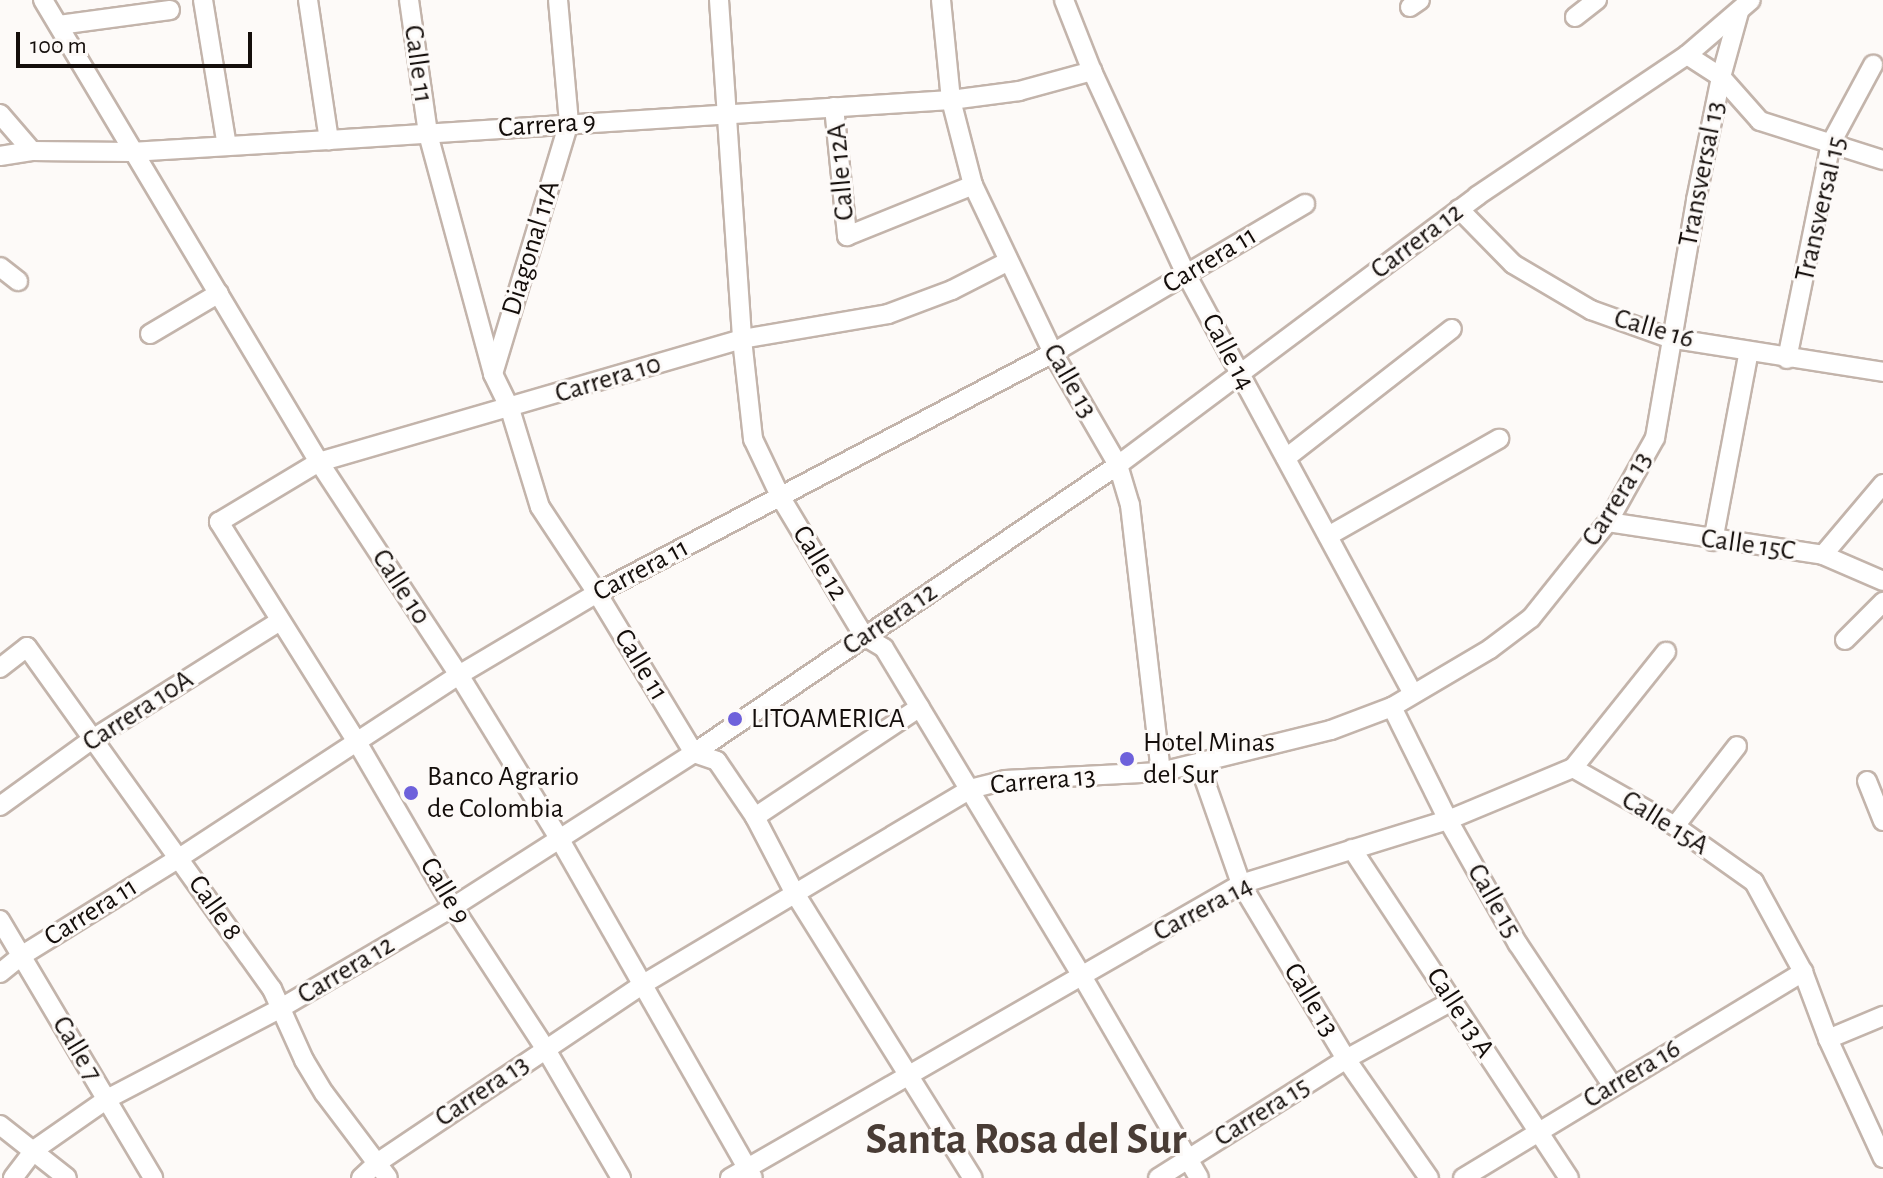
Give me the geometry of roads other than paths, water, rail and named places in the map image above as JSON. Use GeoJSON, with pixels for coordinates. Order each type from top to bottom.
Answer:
{"type":"FeatureCollection","features":[{"type":"Feature","properties":{"kind":"street","name":"Calle 10"},"geometry":{"type":"LineString","coordinates":[[43,0],[131,152],[319,462],[459,675],[559,838],[645,983],[751,1174]]}},
{"type":"Feature","properties":{"kind":"street"},"geometry":{"type":"LineString","coordinates":[[203,0],[227,146]]}},
{"type":"Feature","properties":{"kind":"street"},"geometry":{"type":"LineString","coordinates":[[308,0],[329,140]]}},
{"type":"Feature","properties":{"kind":"street","name":"Calle 11"},"geometry":{"type":"LineString","coordinates":[[409,0],[428,134],[493,374],[510,409],[540,507],[597,593],[694,753],[717,761],[755,817],[794,892],[973,1178]]}},
{"type":"Feature","properties":{"kind":"street"},"geometry":{"type":"LineString","coordinates":[[558,0],[569,123]]}},
{"type":"Feature","properties":{"kind":"street","name":"Calle 12"},"geometry":{"type":"LineString","coordinates":[[719,0],[742,339],[753,439],[781,498],[864,636],[884,648],[1082,976],[1199,1178]]}},
{"type":"Feature","properties":{"kind":"street","name":"Calle 13"},"geometry":{"type":"LineString","coordinates":[[941,0],[951,100],[973,185],[1007,262],[1053,353],[1118,465],[1130,505],[1161,772]]}},
{"type":"Feature","properties":{"kind":"street","name":"Calle 14"},"geometry":{"type":"LineString","coordinates":[[1064,0],[1092,71],[1186,274],[1413,694]]}},
{"type":"Feature","properties":{"kind":"street"},"geometry":{"type":"LineString","coordinates":[[1575,17],[1597,0]]}},
{"type":"Feature","properties":{"kind":"street","name":"Carrera 12"},"geometry":{"type":"LineString","coordinates":[[13,1178],[34,1150],[107,1099],[281,1008],[453,907],[694,753],[1118,465],[1459,209],[1687,55],[1745,6]]}},
{"type":"Feature","properties":{"kind":"street","name":"Transversal 13"},"geometry":{"type":"LineString","coordinates":[[1669,338],[1721,77],[1745,6]]}},
{"type":"Feature","properties":{"kind":"street"},"geometry":{"type":"LineString","coordinates":[[59,25],[170,10]]}},
{"type":"Feature","properties":{"kind":"street"},"geometry":{"type":"LineString","coordinates":[[1687,55],[1721,77],[1760,121],[1883,160]]}},
{"type":"Feature","properties":{"kind":"street","name":"Transversal 15"},"geometry":{"type":"LineString","coordinates":[[1787,359],[1831,143],[1873,65]]}},
{"type":"Feature","properties":{"kind":"street","name":"Carrera 9"},"geometry":{"type":"LineString","coordinates":[[0,156],[32,151],[131,152],[951,100],[1019,91],[1092,71]]}},
{"type":"Feature","properties":{"kind":"street","name":"Calle 12A"},"geometry":{"type":"LineString","coordinates":[[834,107],[847,236],[973,185]]}},
{"type":"Feature","properties":{"kind":"street"},"geometry":{"type":"LineString","coordinates":[[0,114],[32,151]]}},
{"type":"Feature","properties":{"kind":"street","name":"Diagonal 11A"},"geometry":{"type":"LineString","coordinates":[[493,374],[569,123]]}},
{"type":"Feature","properties":{"kind":"street","name":"Carrera 11"},"geometry":{"type":"LineString","coordinates":[[0,973],[21,956],[179,858],[459,675],[597,593],[1053,353],[1305,204]]}},
{"type":"Feature","properties":{"kind":"street","name":"Calle 16"},"geometry":{"type":"LineString","coordinates":[[1459,209],[1513,264],[1591,310],[1669,338],[1883,372]]}},
{"type":"Feature","properties":{"kind":"street","name":"Carrera 10"},"geometry":{"type":"LineString","coordinates":[[219,522],[319,462],[510,409],[742,339],[888,314],[952,290],[1007,262]]}},
{"type":"Feature","properties":{"kind":"street"},"geometry":{"type":"LineString","coordinates":[[0,267],[18,281]]}},
{"type":"Feature","properties":{"kind":"street"},"geometry":{"type":"LineString","coordinates":[[150,334],[219,293]]}},
{"type":"Feature","properties":{"kind":"street"},"geometry":{"type":"LineString","coordinates":[[1286,458],[1452,329]]}},
{"type":"Feature","properties":{"kind":"street","name":"Carrera 13"},"geometry":{"type":"LineString","coordinates":[[361,1178],[383,1170],[545,1048],[645,983],[970,789],[1005,780],[1161,772],[1331,730],[1392,707],[1490,649],[1531,618],[1608,522],[1655,438],[1669,338]]}},
{"type":"Feature","properties":{"kind":"street"},"geometry":{"type":"LineString","coordinates":[[1713,541],[1749,351]]}},
{"type":"Feature","properties":{"kind":"street"},"geometry":{"type":"LineString","coordinates":[[1328,536],[1499,439]]}},
{"type":"Feature","properties":{"kind":"street"},"geometry":{"type":"LineString","coordinates":[[1823,555],[1883,484]]}},
{"type":"Feature","properties":{"kind":"street","name":"Calle 9"},"geometry":{"type":"LineString","coordinates":[[219,522],[357,742],[453,907],[545,1048],[621,1178]]}},
{"type":"Feature","properties":{"kind":"street","name":"Calle 15C"},"geometry":{"type":"LineString","coordinates":[[1608,522],[1713,541],[1823,555],[1883,581]]}},
{"type":"Feature","properties":{"kind":"street"},"geometry":{"type":"LineString","coordinates":[[1845,640],[1883,602]]}},
{"type":"Feature","properties":{"kind":"street","name":"Carrera 10A"},"geometry":{"type":"LineString","coordinates":[[0,806],[94,738],[280,621]]}},
{"type":"Feature","properties":{"kind":"street","name":"Calle 8"},"geometry":{"type":"LineString","coordinates":[[0,668],[27,647],[272,989],[304,1060],[324,1093],[383,1170]]}},
{"type":"Feature","properties":{"kind":"street","name":"Carrera 14"},"geometry":{"type":"LineString","coordinates":[[730,1178],[751,1174],[908,1074],[1241,884],[1448,820],[1573,768],[1666,652]]}},
{"type":"Feature","properties":{"kind":"street"},"geometry":{"type":"LineString","coordinates":[[755,817],[920,707]]}},
{"type":"Feature","properties":{"kind":"street","name":"Calle 15"},"geometry":{"type":"LineString","coordinates":[[1392,707],[1448,820],[1518,944],[1612,1085]]}},
{"type":"Feature","properties":{"kind":"street"},"geometry":{"type":"LineString","coordinates":[[1675,826],[1737,746]]}},
{"type":"Feature","properties":{"kind":"street","name":"Calle 13"},"geometry":{"type":"LineString","coordinates":[[1199,764],[1241,884],[1346,1059],[1429,1178]]}},
{"type":"Feature","properties":{"kind":"street","name":"Calle 15A"},"geometry":{"type":"LineString","coordinates":[[1573,768],[1675,826],[1754,882],[1803,972]]}},
{"type":"Feature","properties":{"kind":"street"},"geometry":{"type":"LineString","coordinates":[[1867,781],[1883,821]]}},
{"type":"Feature","properties":{"kind":"street","name":"Calle 13 A"},"geometry":{"type":"LineString","coordinates":[[1352,849],[1569,1178]]}},
{"type":"Feature","properties":{"kind":"street","name":"Calle 7"},"geometry":{"type":"LineString","coordinates":[[0,920],[153,1178]]}},
{"type":"Feature","properties":{"kind":"street"},"geometry":{"type":"LineString","coordinates":[[1803,972],[1828,1039],[1883,1158]]}},
{"type":"Feature","properties":{"kind":"street","name":"Carrera 16"},"geometry":{"type":"LineString","coordinates":[[1463,1178],[1803,972]]}},
{"type":"Feature","properties":{"kind":"street","name":"Carrera 15"},"geometry":{"type":"LineString","coordinates":[[1158,1178],[1346,1059],[1452,1001]]}},
{"type":"Feature","properties":{"kind":"street"},"geometry":{"type":"LineString","coordinates":[[1828,1039],[1883,1016]]}},
{"type":"Feature","properties":{"kind":"street"},"geometry":{"type":"LineString","coordinates":[[0,1125],[67,1178]]}},
{"type":"Feature","properties":{"kind":"place","name":"LITOAMERICA"},"geometry":{"type":"Point","coordinates":[735,719]}},
{"type":"Feature","properties":{"kind":"place","name":"Hotel Minas del Sur"},"geometry":{"type":"Point","coordinates":[1127,759]}},
{"type":"Feature","properties":{"kind":"place","name":"Banco Agrario de Colombia"},"geometry":{"type":"Point","coordinates":[411,793]}},
{"type":"Feature","properties":{"kind":"district","name":"Santa Rosa del Sur"},"geometry":{"type":"Point","coordinates":[1026,1140]}}]}
